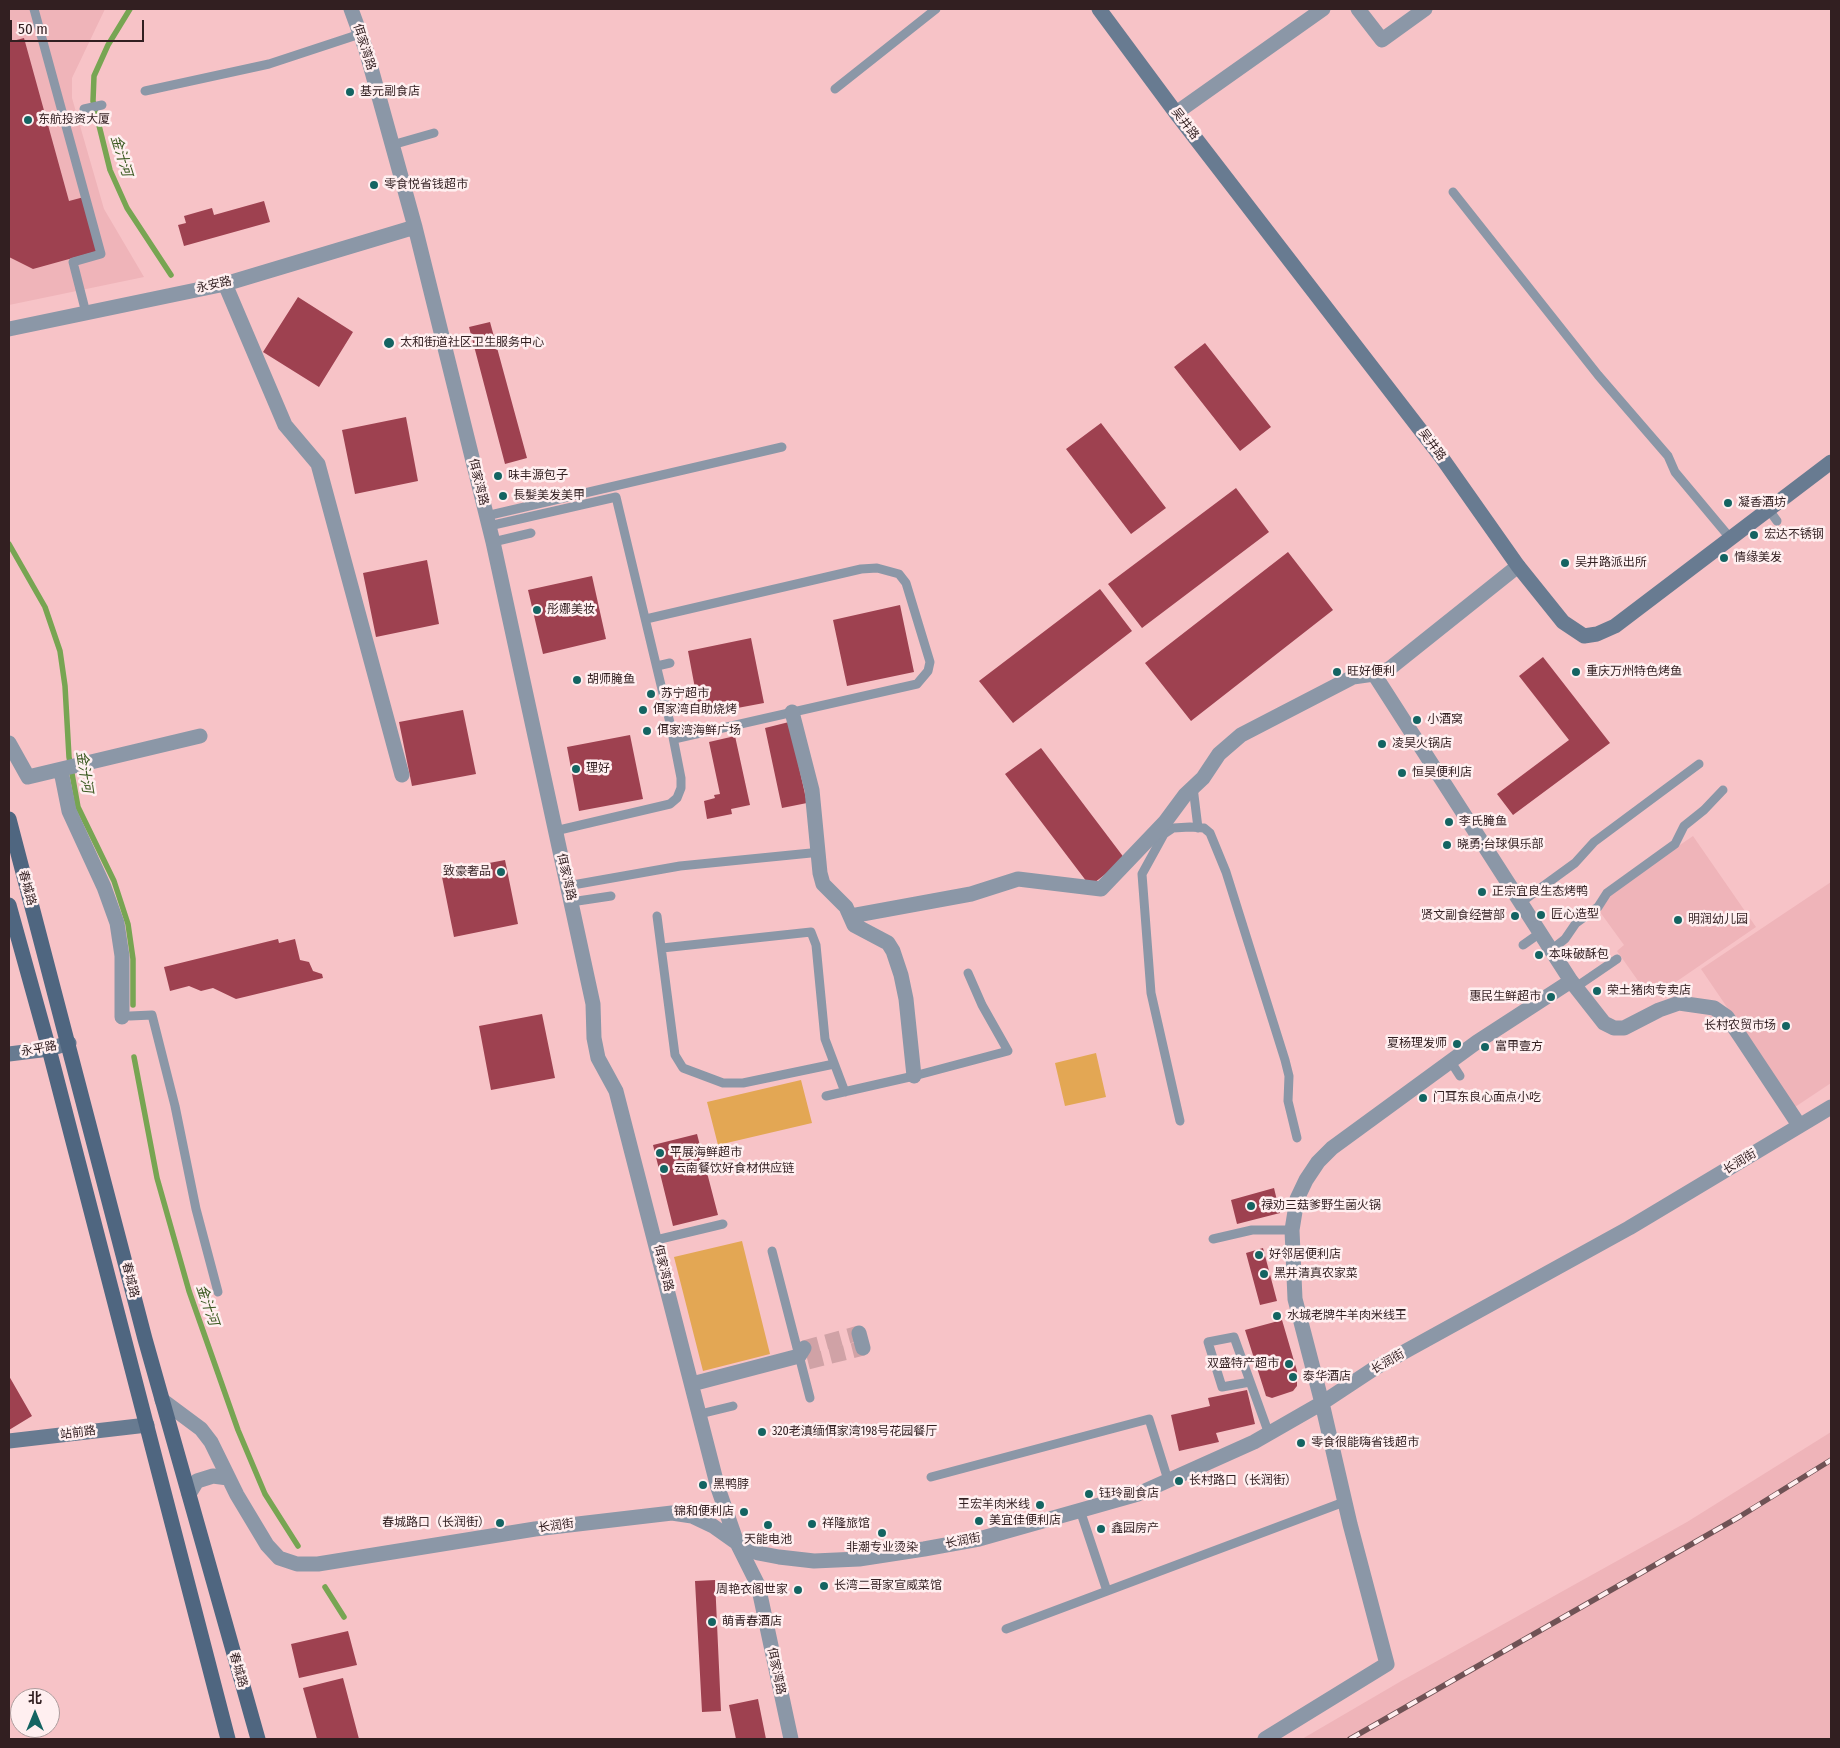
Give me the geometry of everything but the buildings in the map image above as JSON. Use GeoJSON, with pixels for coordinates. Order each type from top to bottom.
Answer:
{"type":"FeatureCollection","features":[{"type":"Feature","properties":{"kind":"main road","name":"春城路"},"geometry":{"type":"LineString","coordinates":[[9,819],[162,1400],[258,1739]]}},
{"type":"Feature","properties":{"kind":"main road","name":"春城路"},"geometry":{"type":"LineString","coordinates":[[9,905],[49,1050],[228,1739]]}},
{"type":"Feature","properties":{"kind":"street","name":"吴井路"},"geometry":{"type":"LineString","coordinates":[[1099,9],[1176,113],[1442,458],[1518,566],[1563,622],[1584,636],[1597,634],[1615,626],[1731,539],[1773,515],[1831,462]]}},
{"type":"Feature","properties":{"kind":"street"},"geometry":{"type":"LineString","coordinates":[[1176,113],[1323,9]]}},
{"type":"Feature","properties":{"kind":"street"},"geometry":{"type":"LineString","coordinates":[[1358,9],[1382,40],[1425,9]]}},
{"type":"Feature","properties":{"kind":"street","name":"佴家湾路"},"geometry":{"type":"LineString","coordinates":[[355,10],[360,34],[415,227],[492,542],[593,1004],[594,1038],[598,1058],[616,1091],[656,1240],[718,1488],[737,1543],[758,1585],[791,1739]]}},
{"type":"Feature","properties":{"kind":"street","name":"永安路"},"geometry":{"type":"LineString","coordinates":[[9,329],[225,284],[415,227]]}},
{"type":"Feature","properties":{"kind":"street"},"geometry":{"type":"LineString","coordinates":[[225,284],[285,425],[318,464],[402,775]]}},
{"type":"Feature","properties":{"kind":"street"},"geometry":{"type":"LineString","coordinates":[[851,916],[971,894],[1018,879],[1101,889],[1165,822],[1219,754],[1241,735],[1353,677],[1374,674],[1389,669],[1518,566]]}},
{"type":"Feature","properties":{"kind":"street"},"geometry":{"type":"LineString","coordinates":[[1374,674],[1550,950],[1604,1024],[1614,1028],[1624,1028],[1659,1010],[1679,1003],[1714,1008],[1727,1017],[1799,1126]]}},
{"type":"Feature","properties":{"kind":"street"},"geometry":{"type":"LineString","coordinates":[[792,712],[812,790],[820,873],[823,884],[846,907],[854,925],[888,943],[893,951],[906,999],[914,1076]]}},
{"type":"Feature","properties":{"kind":"street"},"geometry":{"type":"LineString","coordinates":[[9,744],[28,777],[78,767],[200,736]]}},
{"type":"Feature","properties":{"kind":"street"},"geometry":{"type":"LineString","coordinates":[[61,771],[69,811],[104,888],[117,923],[122,956],[126,1016]]}},
{"type":"Feature","properties":{"kind":"street"},"geometry":{"type":"LineString","coordinates":[[1265,1739],[1387,1664],[1344,1502],[1322,1403],[1295,1299],[1292,1275],[1292,1230],[1297,1199],[1306,1180],[1318,1162],[1332,1148],[1451,1062],[1573,984]]}},
{"type":"Feature","properties":{"kind":"street","name":"永平路"},"geometry":{"type":"LineString","coordinates":[[9,1054],[49,1050],[68,1043]]}},
{"type":"Feature","properties":{"kind":"street","name":"长润街"},"geometry":{"type":"LineString","coordinates":[[162,1400],[201,1428],[211,1442],[228,1478],[266,1545],[280,1558],[297,1564],[318,1564],[535,1529],[672,1512],[692,1516],[713,1526],[737,1543],[758,1553],[814,1561],[859,1559],[979,1539],[1138,1494],[1269,1434],[1322,1403],[1375,1368],[1630,1228],[1831,1107]]}},
{"type":"Feature","properties":{"kind":"street"},"geometry":{"type":"LineString","coordinates":[[692,1384],[803,1355]]}},
{"type":"Feature","properties":{"kind":"street","name":"站前路"},"geometry":{"type":"LineString","coordinates":[[9,1441],[147,1425]]}},
{"type":"Feature","properties":{"kind":"street"},"geometry":{"type":"LineString","coordinates":[[189,1494],[197,1481],[213,1476],[228,1478]]}},
{"type":"Feature","properties":{"kind":"lane"},"geometry":{"type":"LineString","coordinates":[[34,9],[101,254],[72,262],[86,313]]}},
{"type":"Feature","properties":{"kind":"lane"},"geometry":{"type":"LineString","coordinates":[[835,89],[936,9]]}},
{"type":"Feature","properties":{"kind":"lane"},"geometry":{"type":"LineString","coordinates":[[145,92],[269,64],[360,34]]}},
{"type":"Feature","properties":{"kind":"lane"},"geometry":{"type":"LineString","coordinates":[[84,109],[102,105]]}},
{"type":"Feature","properties":{"kind":"lane"},"geometry":{"type":"LineString","coordinates":[[392,145],[434,133]]}},
{"type":"Feature","properties":{"kind":"lane"},"geometry":{"type":"LineString","coordinates":[[1453,192],[1598,375],[1668,456],[1675,472],[1731,539]]}},
{"type":"Feature","properties":{"kind":"lane"},"geometry":{"type":"LineString","coordinates":[[487,521],[782,447]]}},
{"type":"Feature","properties":{"kind":"lane"},"geometry":{"type":"LineString","coordinates":[[487,521],[616,497],[674,739],[681,788],[677,798],[670,804],[555,831]]}},
{"type":"Feature","properties":{"kind":"lane"},"geometry":{"type":"LineString","coordinates":[[492,542],[531,533]]}},
{"type":"Feature","properties":{"kind":"lane"},"geometry":{"type":"LineString","coordinates":[[646,619],[861,569],[877,568],[898,574],[906,583],[930,662],[924,679],[917,684],[674,739]]}},
{"type":"Feature","properties":{"kind":"lane"},"geometry":{"type":"LineString","coordinates":[[657,666],[670,663]]}},
{"type":"Feature","properties":{"kind":"lane"},"geometry":{"type":"LineString","coordinates":[[1520,902],[1575,863],[1594,842],[1699,764]]}},
{"type":"Feature","properties":{"kind":"lane"},"geometry":{"type":"LineString","coordinates":[[1193,787],[1198,828]]}},
{"type":"Feature","properties":{"kind":"lane"},"geometry":{"type":"LineString","coordinates":[[1550,950],[1565,939],[1576,923],[1598,907],[1607,893],[1675,844],[1684,826],[1704,810],[1723,790]]}},
{"type":"Feature","properties":{"kind":"lane"},"geometry":{"type":"LineString","coordinates":[[1180,1121],[1151,993],[1142,874],[1164,834],[1173,828],[1204,828],[1213,838],[1250,945],[1289,1076],[1288,1101],[1297,1138]]}},
{"type":"Feature","properties":{"kind":"lane"},"geometry":{"type":"LineString","coordinates":[[568,886],[680,866],[811,853]]}},
{"type":"Feature","properties":{"kind":"lane"},"geometry":{"type":"LineString","coordinates":[[571,902],[611,896]]}},
{"type":"Feature","properties":{"kind":"lane"},"geometry":{"type":"LineString","coordinates":[[658,916],[676,1055],[683,1068],[723,1083],[743,1084],[834,1064]]}},
{"type":"Feature","properties":{"kind":"lane"},"geometry":{"type":"LineString","coordinates":[[662,948],[811,932],[816,945],[825,1038],[845,1092]]}},
{"type":"Feature","properties":{"kind":"lane"},"geometry":{"type":"LineString","coordinates":[[1523,945],[1540,933]]}},
{"type":"Feature","properties":{"kind":"lane"},"geometry":{"type":"LineString","coordinates":[[1573,984],[1617,959]]}},
{"type":"Feature","properties":{"kind":"lane"},"geometry":{"type":"LineString","coordinates":[[826,1096],[914,1076],[1008,1051],[982,1005],[968,973]]}},
{"type":"Feature","properties":{"kind":"lane"},"geometry":{"type":"LineString","coordinates":[[126,1016],[152,1015],[176,1106],[196,1209],[218,1292]]}},
{"type":"Feature","properties":{"kind":"lane"},"geometry":{"type":"LineString","coordinates":[[1451,1062],[1460,1076]]}},
{"type":"Feature","properties":{"kind":"lane"},"geometry":{"type":"LineString","coordinates":[[656,1240],[723,1224]]}},
{"type":"Feature","properties":{"kind":"lane"},"geometry":{"type":"LineString","coordinates":[[1213,1239],[1252,1230],[1292,1230]]}},
{"type":"Feature","properties":{"kind":"lane"},"geometry":{"type":"LineString","coordinates":[[772,1250],[803,1355],[810,1398]]}},
{"type":"Feature","properties":{"kind":"lane"},"geometry":{"type":"LineString","coordinates":[[1250,1382],[1222,1388],[1208,1342],[1234,1337],[1269,1434]]}},
{"type":"Feature","properties":{"kind":"lane"},"geometry":{"type":"LineString","coordinates":[[700,1414],[733,1406]]}},
{"type":"Feature","properties":{"kind":"lane"},"geometry":{"type":"LineString","coordinates":[[931,1477],[1149,1419],[1168,1480]]}},
{"type":"Feature","properties":{"kind":"lane"},"geometry":{"type":"LineString","coordinates":[[1006,1629],[1344,1502]]}},
{"type":"Feature","properties":{"kind":"lane"},"geometry":{"type":"LineString","coordinates":[[1080,1510],[1107,1592]]}},
{"type":"Feature","properties":{"kind":"shaded area"},"geometry":{"type":"Polygon","coordinates":[[[9,9],[105,9],[72,78],[72,98],[104,209],[144,277],[9,305],[9,9]]]}},
{"type":"Feature","properties":{"kind":"shaded area","name":"明润幼儿园"},"geometry":{"type":"Polygon","coordinates":[[[1693,836],[1756,927],[1651,999],[1617,951],[1624,945],[1600,912],[1607,895],[1693,836]]]}},
{"type":"Feature","properties":{"kind":"shaded area","name":"长村农贸市场"},"geometry":{"type":"Polygon","coordinates":[[[1831,882],[1831,1083],[1795,1107],[1701,969],[1831,882]]]}},
{"type":"Feature","properties":{"kind":"shaded area"},"geometry":{"type":"Polygon","coordinates":[[[1096,1053],[1106,1097],[1065,1106],[1055,1063],[1096,1053]]]}},
{"type":"Feature","properties":{"kind":"shaded area"},"geometry":{"type":"Polygon","coordinates":[[[801,1080],[812,1123],[718,1145],[707,1102],[801,1080]]]}},
{"type":"Feature","properties":{"kind":"shaded area"},"geometry":{"type":"Polygon","coordinates":[[[742,1241],[770,1354],[703,1371],[674,1257],[742,1241]]]}},
{"type":"Feature","properties":{"kind":"shaded area"},"geometry":{"type":"Polygon","coordinates":[[[1831,1432],[1831,1739],[1302,1739],[1403,1680],[1687,1522],[1831,1432]]]}},
{"type":"Feature","properties":{"kind":"waterway","name":"金汁河"},"geometry":{"type":"LineString","coordinates":[[130,9],[108,45],[94,76],[93,101],[110,170],[127,208],[171,275]]}},
{"type":"Feature","properties":{"kind":"waterway","name":"金汁河"},"geometry":{"type":"LineString","coordinates":[[9,544],[45,607],[60,651],[65,686],[69,757],[78,807],[114,881],[128,924],[133,959],[133,1005]]}},
{"type":"Feature","properties":{"kind":"waterway","name":"金汁河"},"geometry":{"type":"LineString","coordinates":[[134,1057],[157,1178],[189,1291],[238,1430],[265,1494],[298,1546]]}},
{"type":"Feature","properties":{"kind":"waterway","name":"金汁河"},"geometry":{"type":"LineString","coordinates":[[325,1587],[344,1617]]}},
{"type":"Feature","properties":{"kind":"tunnel"},"geometry":{"type":"LineString","coordinates":[[804,1348],[859,1333]]}},
{"type":"Feature","properties":{"kind":"tunnel"},"geometry":{"type":"LineString","coordinates":[[808,1362],[863,1348]]}},
{"type":"Feature","properties":{"kind":"railway"},"geometry":{"type":"LineString","coordinates":[[1350,1739],[1739,1517],[1831,1460]]}},
{"type":"Feature","properties":{"kind":"place","name":"基元副食店"},"geometry":{"type":"Point","coordinates":[350,92]}},
{"type":"Feature","properties":{"kind":"place","name":"东航投资大厦"},"geometry":{"type":"Point","coordinates":[28,120]}},
{"type":"Feature","properties":{"kind":"place","name":"零食悦省钱超市"},"geometry":{"type":"Point","coordinates":[374,185]}},
{"type":"Feature","properties":{"kind":"place","name":"太和街道社区卫生服务中心"},"geometry":{"type":"Point","coordinates":[389,343]}},
{"type":"Feature","properties":{"kind":"place","name":"味丰源包子"},"geometry":{"type":"Point","coordinates":[498,476]}},
{"type":"Feature","properties":{"kind":"place","name":"長髪美发美甲"},"geometry":{"type":"Point","coordinates":[503,496]}},
{"type":"Feature","properties":{"kind":"place","name":"凝香酒坊"},"geometry":{"type":"Point","coordinates":[1728,503]}},
{"type":"Feature","properties":{"kind":"place","name":"宏达不锈钢"},"geometry":{"type":"Point","coordinates":[1754,535]}},
{"type":"Feature","properties":{"kind":"place","name":"情缘美发"},"geometry":{"type":"Point","coordinates":[1724,558]}},
{"type":"Feature","properties":{"kind":"place","name":"吴井路派出所"},"geometry":{"type":"Point","coordinates":[1565,563]}},
{"type":"Feature","properties":{"kind":"place","name":"彤娜美妆"},"geometry":{"type":"Point","coordinates":[537,610]}},
{"type":"Feature","properties":{"kind":"place","name":"旺好便利"},"geometry":{"type":"Point","coordinates":[1337,672]}},
{"type":"Feature","properties":{"kind":"place","name":"重庆万州特色烤鱼"},"geometry":{"type":"Point","coordinates":[1576,672]}},
{"type":"Feature","properties":{"kind":"place","name":"胡师腌鱼"},"geometry":{"type":"Point","coordinates":[577,680]}},
{"type":"Feature","properties":{"kind":"place","name":"苏宁超市"},"geometry":{"type":"Point","coordinates":[651,694]}},
{"type":"Feature","properties":{"kind":"place","name":"佴家湾自助烧烤"},"geometry":{"type":"Point","coordinates":[643,710]}},
{"type":"Feature","properties":{"kind":"place","name":"小酒窝"},"geometry":{"type":"Point","coordinates":[1417,720]}},
{"type":"Feature","properties":{"kind":"place","name":"佴家湾海鲜广场"},"geometry":{"type":"Point","coordinates":[647,731]}},
{"type":"Feature","properties":{"kind":"place","name":"凌昊火锅店"},"geometry":{"type":"Point","coordinates":[1382,744]}},
{"type":"Feature","properties":{"kind":"place","name":"理好"},"geometry":{"type":"Point","coordinates":[576,769]}},
{"type":"Feature","properties":{"kind":"place","name":"恒昊便利店"},"geometry":{"type":"Point","coordinates":[1402,773]}},
{"type":"Feature","properties":{"kind":"place","name":"李氏腌鱼"},"geometry":{"type":"Point","coordinates":[1449,822]}},
{"type":"Feature","properties":{"kind":"place","name":"晓勇·台球俱乐部"},"geometry":{"type":"Point","coordinates":[1447,845]}},
{"type":"Feature","properties":{"kind":"place","name":"致豪奢品"},"geometry":{"type":"Point","coordinates":[501,872]}},
{"type":"Feature","properties":{"kind":"place","name":"正宗宜良生态烤鸭"},"geometry":{"type":"Point","coordinates":[1482,892]}},
{"type":"Feature","properties":{"kind":"place","name":"匠心造型"},"geometry":{"type":"Point","coordinates":[1541,915]}},
{"type":"Feature","properties":{"kind":"place","name":"贤文副食经营部"},"geometry":{"type":"Point","coordinates":[1515,916]}},
{"type":"Feature","properties":{"kind":"place","name":"明润幼儿园"},"geometry":{"type":"Point","coordinates":[1678,920]}},
{"type":"Feature","properties":{"kind":"place","name":"本味破酥包"},"geometry":{"type":"Point","coordinates":[1539,955]}},
{"type":"Feature","properties":{"kind":"place","name":"荣土猪肉专卖店"},"geometry":{"type":"Point","coordinates":[1597,991]}},
{"type":"Feature","properties":{"kind":"place","name":"惠民生鲜超市"},"geometry":{"type":"Point","coordinates":[1551,997]}},
{"type":"Feature","properties":{"kind":"place","name":"长村农贸市场"},"geometry":{"type":"Point","coordinates":[1786,1026]}},
{"type":"Feature","properties":{"kind":"place","name":"夏杨理发师"},"geometry":{"type":"Point","coordinates":[1457,1044]}},
{"type":"Feature","properties":{"kind":"place","name":"富甲壹方"},"geometry":{"type":"Point","coordinates":[1485,1047]}},
{"type":"Feature","properties":{"kind":"place","name":"门耳东良心面点小吃"},"geometry":{"type":"Point","coordinates":[1423,1098]}},
{"type":"Feature","properties":{"kind":"place","name":"平展海鲜超市"},"geometry":{"type":"Point","coordinates":[660,1153]}},
{"type":"Feature","properties":{"kind":"place","name":"云南餐饮好食材供应链"},"geometry":{"type":"Point","coordinates":[664,1169]}},
{"type":"Feature","properties":{"kind":"place","name":"禄劝三菇爹野生菌火锅"},"geometry":{"type":"Point","coordinates":[1251,1206]}},
{"type":"Feature","properties":{"kind":"place","name":"好邻居便利店"},"geometry":{"type":"Point","coordinates":[1259,1255]}},
{"type":"Feature","properties":{"kind":"place","name":"黑井清真农家菜"},"geometry":{"type":"Point","coordinates":[1264,1274]}},
{"type":"Feature","properties":{"kind":"place","name":"水城老牌牛羊肉米线王"},"geometry":{"type":"Point","coordinates":[1277,1316]}},
{"type":"Feature","properties":{"kind":"place","name":"双盛特产超市"},"geometry":{"type":"Point","coordinates":[1289,1364]}},
{"type":"Feature","properties":{"kind":"place","name":"泰华酒店"},"geometry":{"type":"Point","coordinates":[1293,1377]}},
{"type":"Feature","properties":{"kind":"place","name":"320老滇缅佴家湾198号花园餐厅"},"geometry":{"type":"Point","coordinates":[762,1432]}},
{"type":"Feature","properties":{"kind":"place","name":"零食很能嗨省钱超市"},"geometry":{"type":"Point","coordinates":[1301,1443]}},
{"type":"Feature","properties":{"kind":"place","name":"长村路口（长润街）"},"geometry":{"type":"Point","coordinates":[1179,1481]}},
{"type":"Feature","properties":{"kind":"place","name":"黑鸭脖"},"geometry":{"type":"Point","coordinates":[703,1485]}},
{"type":"Feature","properties":{"kind":"place","name":"钰玲副食店"},"geometry":{"type":"Point","coordinates":[1089,1494]}},
{"type":"Feature","properties":{"kind":"place","name":"王宏羊肉米线"},"geometry":{"type":"Point","coordinates":[1040,1505]}},
{"type":"Feature","properties":{"kind":"place","name":"锦和便利店"},"geometry":{"type":"Point","coordinates":[744,1512]}},
{"type":"Feature","properties":{"kind":"place","name":"美宜佳便利店"},"geometry":{"type":"Point","coordinates":[979,1521]}},
{"type":"Feature","properties":{"kind":"place","name":"春城路口（长润街）"},"geometry":{"type":"Point","coordinates":[500,1523]}},
{"type":"Feature","properties":{"kind":"place","name":"祥隆旅馆"},"geometry":{"type":"Point","coordinates":[812,1524]}},
{"type":"Feature","properties":{"kind":"place","name":"天能电池"},"geometry":{"type":"Point","coordinates":[768,1525]}},
{"type":"Feature","properties":{"kind":"place","name":"鑫园房产"},"geometry":{"type":"Point","coordinates":[1101,1529]}},
{"type":"Feature","properties":{"kind":"place","name":"非潮专业烫染"},"geometry":{"type":"Point","coordinates":[882,1533]}},
{"type":"Feature","properties":{"kind":"place","name":"长湾二哥家宣威菜馆"},"geometry":{"type":"Point","coordinates":[824,1586]}},
{"type":"Feature","properties":{"kind":"place","name":"周艳衣阁世家"},"geometry":{"type":"Point","coordinates":[798,1590]}},
{"type":"Feature","properties":{"kind":"place","name":"萌青春酒店"},"geometry":{"type":"Point","coordinates":[712,1622]}}]}
